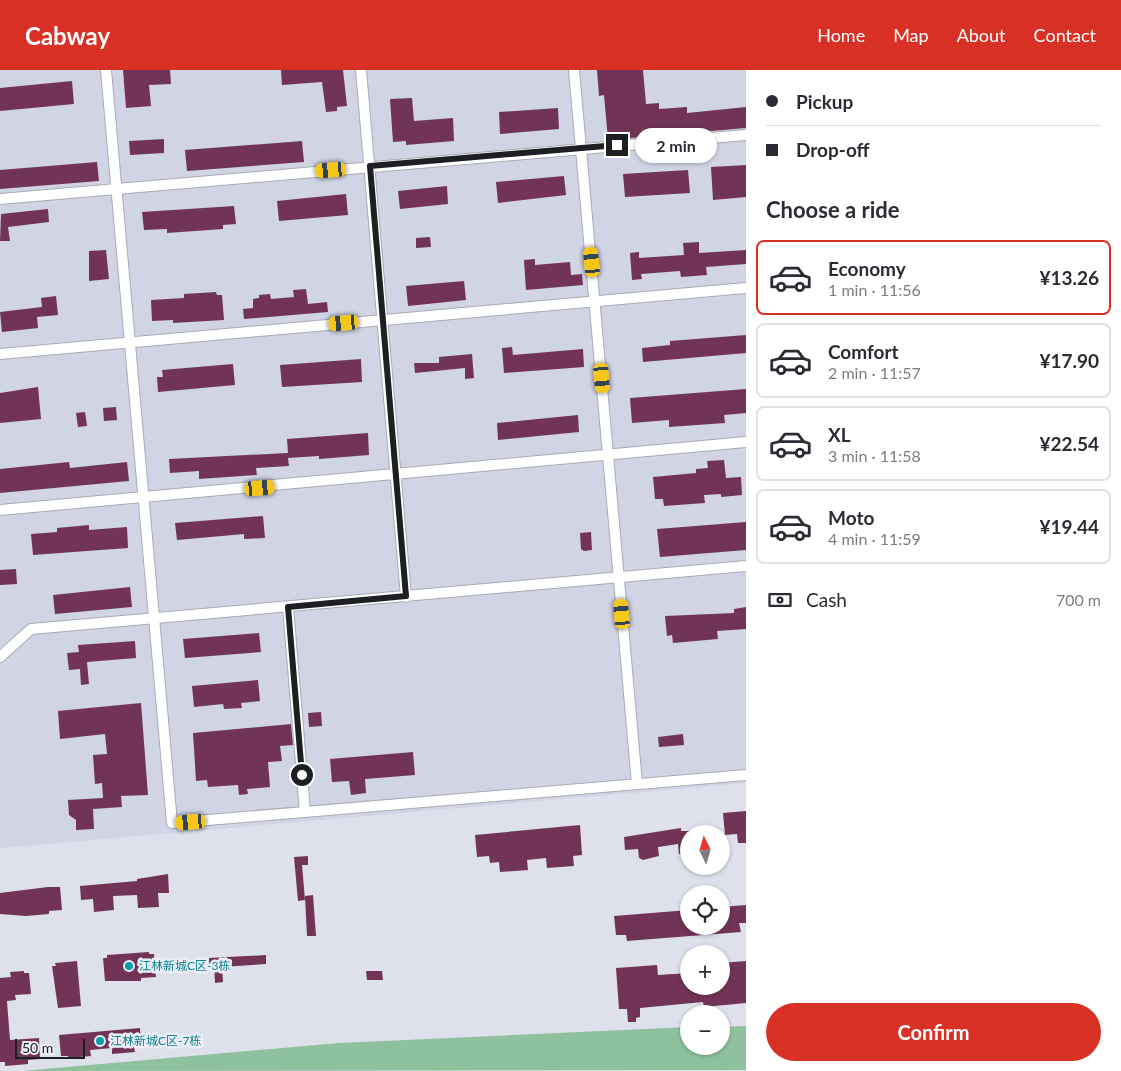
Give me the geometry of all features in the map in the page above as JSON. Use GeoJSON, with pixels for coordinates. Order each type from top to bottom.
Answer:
{"type":"FeatureCollection","features":[{"type":"Feature","properties":{"kind":"street"},"geometry":{"type":"LineString","coordinates":[[106,70],[172,823],[746,775]]}},
{"type":"Feature","properties":{"kind":"street"},"geometry":{"type":"LineString","coordinates":[[361,70],[406,596]]}},
{"type":"Feature","properties":{"kind":"street"},"geometry":{"type":"LineString","coordinates":[[574,70],[637,784]]}},
{"type":"Feature","properties":{"kind":"street"},"geometry":{"type":"LineString","coordinates":[[0,199],[746,135]]}},
{"type":"Feature","properties":{"kind":"street"},"geometry":{"type":"LineString","coordinates":[[0,354],[746,288]]}},
{"type":"Feature","properties":{"kind":"street"},"geometry":{"type":"LineString","coordinates":[[0,510],[746,442]]}},
{"type":"Feature","properties":{"kind":"street"},"geometry":{"type":"LineString","coordinates":[[0,658],[31,629],[746,566]]}},
{"type":"Feature","properties":{"kind":"street"},"geometry":{"type":"LineString","coordinates":[[288,607],[305,812]]}},
{"type":"Feature","properties":{"kind":"shaded area"},"geometry":{"type":"Polygon","coordinates":[[[0,70],[746,70],[746,783],[0,848],[0,70]]]}},
{"type":"Feature","properties":{"kind":"green space"},"geometry":{"type":"Polygon","coordinates":[[[746,1026],[746,1070],[22,1071],[339,1043],[680,1027],[680,1055],[730,1055],[730,1027],[746,1026]]]}},
{"type":"Feature","properties":{"kind":"building"},"geometry":{"type":"Polygon","coordinates":[[[123,70],[170,70],[171,84],[149,85],[151,106],[126,108],[123,70]]]}},
{"type":"Feature","properties":{"kind":"building"},"geometry":{"type":"Polygon","coordinates":[[[281,70],[343,70],[347,106],[337,107],[337,111],[326,112],[322,82],[282,85],[281,70]]]}},
{"type":"Feature","properties":{"kind":"building"},"geometry":{"type":"Polygon","coordinates":[[[597,70],[643,70],[646,104],[659,103],[659,109],[687,107],[687,113],[746,107],[746,128],[608,140],[604,95],[599,96],[597,70]]]}},
{"type":"Feature","properties":{"kind":"building"},"geometry":{"type":"Polygon","coordinates":[[[72,81],[74,104],[0,111],[0,88],[72,81]]]}},
{"type":"Feature","properties":{"kind":"building"},"geometry":{"type":"Polygon","coordinates":[[[412,98],[414,121],[453,118],[454,141],[406,145],[406,141],[393,142],[390,99],[412,98]]]}},
{"type":"Feature","properties":{"kind":"building"},"geometry":{"type":"Polygon","coordinates":[[[558,108],[559,129],[500,134],[499,112],[558,108]]]}},
{"type":"Feature","properties":{"kind":"building"},"geometry":{"type":"Polygon","coordinates":[[[164,139],[164,153],[130,155],[129,141],[164,139]]]}},
{"type":"Feature","properties":{"kind":"building"},"geometry":{"type":"Polygon","coordinates":[[[302,141],[304,162],[187,171],[185,150],[302,141]]]}},
{"type":"Feature","properties":{"kind":"building"},"geometry":{"type":"Polygon","coordinates":[[[97,162],[99,181],[0,189],[0,170],[97,162]]]}},
{"type":"Feature","properties":{"kind":"building"},"geometry":{"type":"Polygon","coordinates":[[[746,165],[746,197],[713,200],[711,167],[746,165]]]}},
{"type":"Feature","properties":{"kind":"building"},"geometry":{"type":"Polygon","coordinates":[[[688,170],[690,193],[625,197],[623,174],[688,170]]]}},
{"type":"Feature","properties":{"kind":"building"},"geometry":{"type":"Polygon","coordinates":[[[564,176],[566,195],[498,203],[496,182],[564,176]]]}},
{"type":"Feature","properties":{"kind":"building"},"geometry":{"type":"Polygon","coordinates":[[[447,186],[448,204],[400,209],[398,191],[447,186]]]}},
{"type":"Feature","properties":{"kind":"building"},"geometry":{"type":"Polygon","coordinates":[[[346,194],[348,215],[279,221],[277,201],[346,194]]]}},
{"type":"Feature","properties":{"kind":"building"},"geometry":{"type":"Polygon","coordinates":[[[234,206],[236,224],[223,225],[223,229],[167,233],[167,229],[144,230],[142,212],[234,206]]]}},
{"type":"Feature","properties":{"kind":"building"},"geometry":{"type":"Polygon","coordinates":[[[48,209],[49,222],[8,227],[10,241],[0,241],[1,214],[48,209]]]}},
{"type":"Feature","properties":{"kind":"building"},"geometry":{"type":"Polygon","coordinates":[[[430,237],[431,247],[416,248],[416,238],[430,237]]]}},
{"type":"Feature","properties":{"kind":"building"},"geometry":{"type":"Polygon","coordinates":[[[699,242],[699,253],[746,250],[746,264],[706,267],[707,275],[681,277],[680,271],[641,274],[642,279],[632,280],[630,253],[639,252],[639,258],[684,255],[683,243],[699,242]]]}},
{"type":"Feature","properties":{"kind":"building"},"geometry":{"type":"Polygon","coordinates":[[[106,250],[109,279],[89,281],[89,251],[106,250]]]}},
{"type":"Feature","properties":{"kind":"building"},"geometry":{"type":"Polygon","coordinates":[[[535,259],[535,265],[570,262],[571,275],[582,274],[583,285],[526,290],[524,260],[535,259]]]}},
{"type":"Feature","properties":{"kind":"building"},"geometry":{"type":"Polygon","coordinates":[[[464,281],[466,300],[408,306],[406,286],[464,281]]]}},
{"type":"Feature","properties":{"kind":"building"},"geometry":{"type":"Polygon","coordinates":[[[306,289],[308,304],[327,302],[328,312],[244,319],[243,309],[253,308],[253,299],[259,298],[259,295],[270,294],[271,299],[294,297],[293,290],[306,289]]]}},
{"type":"Feature","properties":{"kind":"building"},"geometry":{"type":"Polygon","coordinates":[[[216,292],[217,295],[222,295],[224,320],[173,323],[173,320],[152,321],[151,300],[184,298],[184,294],[216,292]]]}},
{"type":"Feature","properties":{"kind":"building"},"geometry":{"type":"Polygon","coordinates":[[[56,296],[58,315],[37,317],[38,328],[2,332],[0,312],[42,307],[41,298],[56,296]]]}},
{"type":"Feature","properties":{"kind":"building"},"geometry":{"type":"Polygon","coordinates":[[[746,335],[746,353],[643,362],[642,348],[670,345],[670,341],[746,335]]]}},
{"type":"Feature","properties":{"kind":"building"},"geometry":{"type":"Polygon","coordinates":[[[512,347],[513,355],[583,349],[584,367],[504,373],[502,348],[512,347]]]}},
{"type":"Feature","properties":{"kind":"building"},"geometry":{"type":"Polygon","coordinates":[[[472,354],[474,378],[465,379],[465,368],[415,373],[414,363],[439,363],[439,357],[472,354]]]}},
{"type":"Feature","properties":{"kind":"building"},"geometry":{"type":"Polygon","coordinates":[[[361,359],[362,382],[282,387],[280,365],[361,359]]]}},
{"type":"Feature","properties":{"kind":"building"},"geometry":{"type":"Polygon","coordinates":[[[233,364],[235,385],[158,392],[157,377],[163,377],[162,370],[233,364]]]}},
{"type":"Feature","properties":{"kind":"building"},"geometry":{"type":"Polygon","coordinates":[[[38,387],[41,419],[0,423],[0,393],[38,387]]]}},
{"type":"Feature","properties":{"kind":"building"},"geometry":{"type":"Polygon","coordinates":[[[746,389],[746,413],[724,415],[725,423],[669,427],[669,420],[632,423],[630,398],[746,389]]]}},
{"type":"Feature","properties":{"kind":"building"},"geometry":{"type":"Polygon","coordinates":[[[116,407],[117,420],[104,421],[103,408],[116,407]]]}},
{"type":"Feature","properties":{"kind":"building"},"geometry":{"type":"Polygon","coordinates":[[[85,412],[87,426],[78,427],[76,413],[85,412]]]}},
{"type":"Feature","properties":{"kind":"building"},"geometry":{"type":"Polygon","coordinates":[[[578,415],[579,432],[498,440],[497,423],[578,415]]]}},
{"type":"Feature","properties":{"kind":"building"},"geometry":{"type":"Polygon","coordinates":[[[368,433],[369,455],[319,459],[319,456],[288,458],[289,466],[256,468],[257,475],[199,479],[199,471],[170,473],[169,459],[288,453],[287,439],[368,433]]]}},
{"type":"Feature","properties":{"kind":"building"},"geometry":{"type":"Polygon","coordinates":[[[724,460],[726,478],[741,477],[742,495],[721,497],[721,494],[704,495],[705,503],[664,506],[663,499],[655,499],[653,477],[696,473],[696,469],[708,468],[707,461],[724,460]]]}},
{"type":"Feature","properties":{"kind":"building"},"geometry":{"type":"Polygon","coordinates":[[[69,462],[70,468],[127,462],[129,481],[0,493],[0,469],[69,462]]]}},
{"type":"Feature","properties":{"kind":"building"},"geometry":{"type":"Polygon","coordinates":[[[263,516],[265,538],[244,539],[244,534],[177,540],[175,523],[263,516]]]}},
{"type":"Feature","properties":{"kind":"building"},"geometry":{"type":"Polygon","coordinates":[[[746,522],[746,550],[660,557],[657,529],[746,522]]]}},
{"type":"Feature","properties":{"kind":"building"},"geometry":{"type":"Polygon","coordinates":[[[89,525],[89,530],[127,527],[128,548],[33,555],[31,534],[57,532],[57,528],[89,525]]]}},
{"type":"Feature","properties":{"kind":"building"},"geometry":{"type":"Polygon","coordinates":[[[591,532],[592,550],[584,551],[581,549],[580,533],[591,532]]]}},
{"type":"Feature","properties":{"kind":"building"},"geometry":{"type":"Polygon","coordinates":[[[16,569],[17,584],[0,585],[0,570],[16,569]]]}},
{"type":"Feature","properties":{"kind":"building"},"geometry":{"type":"Polygon","coordinates":[[[130,587],[132,607],[55,614],[53,595],[130,587]]]}},
{"type":"Feature","properties":{"kind":"building"},"geometry":{"type":"Polygon","coordinates":[[[746,607],[746,629],[717,631],[718,639],[673,643],[672,635],[667,636],[665,616],[734,613],[734,609],[746,607]]]}},
{"type":"Feature","properties":{"kind":"building"},"geometry":{"type":"Polygon","coordinates":[[[259,633],[261,652],[185,658],[183,639],[259,633]]]}},
{"type":"Feature","properties":{"kind":"building"},"geometry":{"type":"Polygon","coordinates":[[[135,641],[136,658],[87,662],[89,684],[81,685],[80,669],[69,670],[67,653],[79,652],[78,645],[135,641]]]}},
{"type":"Feature","properties":{"kind":"building"},"geometry":{"type":"Polygon","coordinates":[[[258,680],[260,701],[241,703],[242,708],[224,709],[223,704],[194,707],[192,686],[258,680]]]}},
{"type":"Feature","properties":{"kind":"building"},"geometry":{"type":"Polygon","coordinates":[[[141,703],[148,795],[121,796],[122,807],[93,809],[94,829],[76,830],[76,820],[69,815],[68,800],[103,798],[102,783],[95,784],[93,755],[107,754],[105,734],[60,739],[58,711],[141,703]]]}},
{"type":"Feature","properties":{"kind":"building"},"geometry":{"type":"Polygon","coordinates":[[[321,712],[322,726],[309,727],[308,713],[321,712]]]}},
{"type":"Feature","properties":{"kind":"building"},"geometry":{"type":"Polygon","coordinates":[[[291,724],[293,745],[280,746],[282,761],[268,762],[270,787],[247,789],[248,794],[239,795],[238,785],[208,787],[207,780],[196,781],[193,733],[291,724]]]}},
{"type":"Feature","properties":{"kind":"building"},"geometry":{"type":"Polygon","coordinates":[[[683,734],[684,745],[659,747],[658,737],[683,734]]]}},
{"type":"Feature","properties":{"kind":"building"},"geometry":{"type":"Polygon","coordinates":[[[413,752],[415,775],[365,779],[366,793],[351,795],[349,781],[332,782],[330,759],[413,752]]]}},
{"type":"Feature","properties":{"kind":"building"},"geometry":{"type":"Polygon","coordinates":[[[746,811],[746,843],[738,843],[737,834],[730,835],[730,825],[724,825],[723,813],[746,811]]]}},
{"type":"Feature","properties":{"kind":"building"},"geometry":{"type":"Polygon","coordinates":[[[580,825],[582,855],[573,856],[574,866],[547,868],[546,858],[527,860],[528,870],[500,872],[499,862],[490,863],[489,856],[477,857],[475,835],[580,825]]]}},
{"type":"Feature","properties":{"kind":"building"},"geometry":{"type":"Polygon","coordinates":[[[680,828],[680,854],[678,844],[658,847],[659,856],[643,860],[639,858],[638,849],[625,850],[624,837],[680,828]]]}},
{"type":"Feature","properties":{"kind":"building"},"geometry":{"type":"Polygon","coordinates":[[[308,856],[308,865],[302,865],[305,900],[298,901],[294,857],[308,856]]]}},
{"type":"Feature","properties":{"kind":"building"},"geometry":{"type":"Polygon","coordinates":[[[168,874],[169,893],[158,893],[159,907],[138,908],[137,895],[113,896],[114,910],[94,912],[93,899],[81,900],[80,886],[137,881],[137,879],[168,874]]]}},
{"type":"Feature","properties":{"kind":"building"},"geometry":{"type":"Polygon","coordinates":[[[60,887],[62,910],[49,911],[49,914],[26,916],[0,914],[0,893],[60,887]]]}},
{"type":"Feature","properties":{"kind":"building"},"geometry":{"type":"Polygon","coordinates":[[[313,895],[316,936],[307,936],[305,896],[313,895]]]}},
{"type":"Feature","properties":{"kind":"building"},"geometry":{"type":"Polygon","coordinates":[[[746,905],[746,923],[739,923],[741,932],[730,933],[730,906],[746,905]]]}},
{"type":"Feature","properties":{"kind":"building"},"geometry":{"type":"Polygon","coordinates":[[[680,911],[680,935],[703,935],[627,941],[626,935],[616,935],[614,916],[680,911]]]}},
{"type":"Feature","properties":{"kind":"building","name":"江林新城C区-3栋"},"geometry":{"type":"Polygon","coordinates":[[[149,952],[149,954],[154,954],[156,977],[141,978],[141,981],[105,981],[103,958],[107,958],[107,955],[149,952]]]}},
{"type":"Feature","properties":{"kind":"building"},"geometry":{"type":"Polygon","coordinates":[[[266,955],[266,964],[222,967],[223,982],[215,983],[214,965],[209,965],[209,958],[266,955]]]}},
{"type":"Feature","properties":{"kind":"building"},"geometry":{"type":"Polygon","coordinates":[[[77,961],[81,1006],[58,1008],[52,966],[56,966],[55,963],[77,961]]]}},
{"type":"Feature","properties":{"kind":"building"},"geometry":{"type":"Polygon","coordinates":[[[746,961],[746,1003],[704,1005],[703,1002],[640,1008],[640,1017],[636,1018],[636,1022],[628,1022],[627,1009],[619,1009],[616,968],[657,965],[658,975],[680,974],[680,995],[730,995],[730,962],[746,961]]]}},
{"type":"Feature","properties":{"kind":"building"},"geometry":{"type":"Polygon","coordinates":[[[24,971],[24,973],[29,973],[31,994],[15,995],[16,1000],[7,1001],[10,1040],[39,1038],[40,1059],[28,1060],[28,1064],[5,1066],[5,1062],[0,1062],[0,978],[11,977],[10,972],[24,971]]]}},
{"type":"Feature","properties":{"kind":"building"},"geometry":{"type":"Polygon","coordinates":[[[366,971],[382,971],[383,980],[367,980],[366,971]]]}},
{"type":"Feature","properties":{"kind":"building","name":"江林新城C区-7栋"},"geometry":{"type":"Polygon","coordinates":[[[140,1028],[141,1047],[134,1047],[135,1052],[112,1054],[112,1048],[90,1050],[91,1056],[68,1058],[68,1056],[61,1056],[59,1035],[140,1028]]]}},
{"type":"Feature","properties":{"kind":"place","name":"江林新城C区-3栋"},"geometry":{"type":"Point","coordinates":[129,966]}},
{"type":"Feature","properties":{"kind":"place","name":"江林新城C区-7栋"},"geometry":{"type":"Point","coordinates":[100,1041]}},
{"type":"Feature","properties":{"kind":"route"},"geometry":{"type":"LineString","coordinates":[[302,775],[288,607],[406,596],[370,166],[617,145]]}}]}
